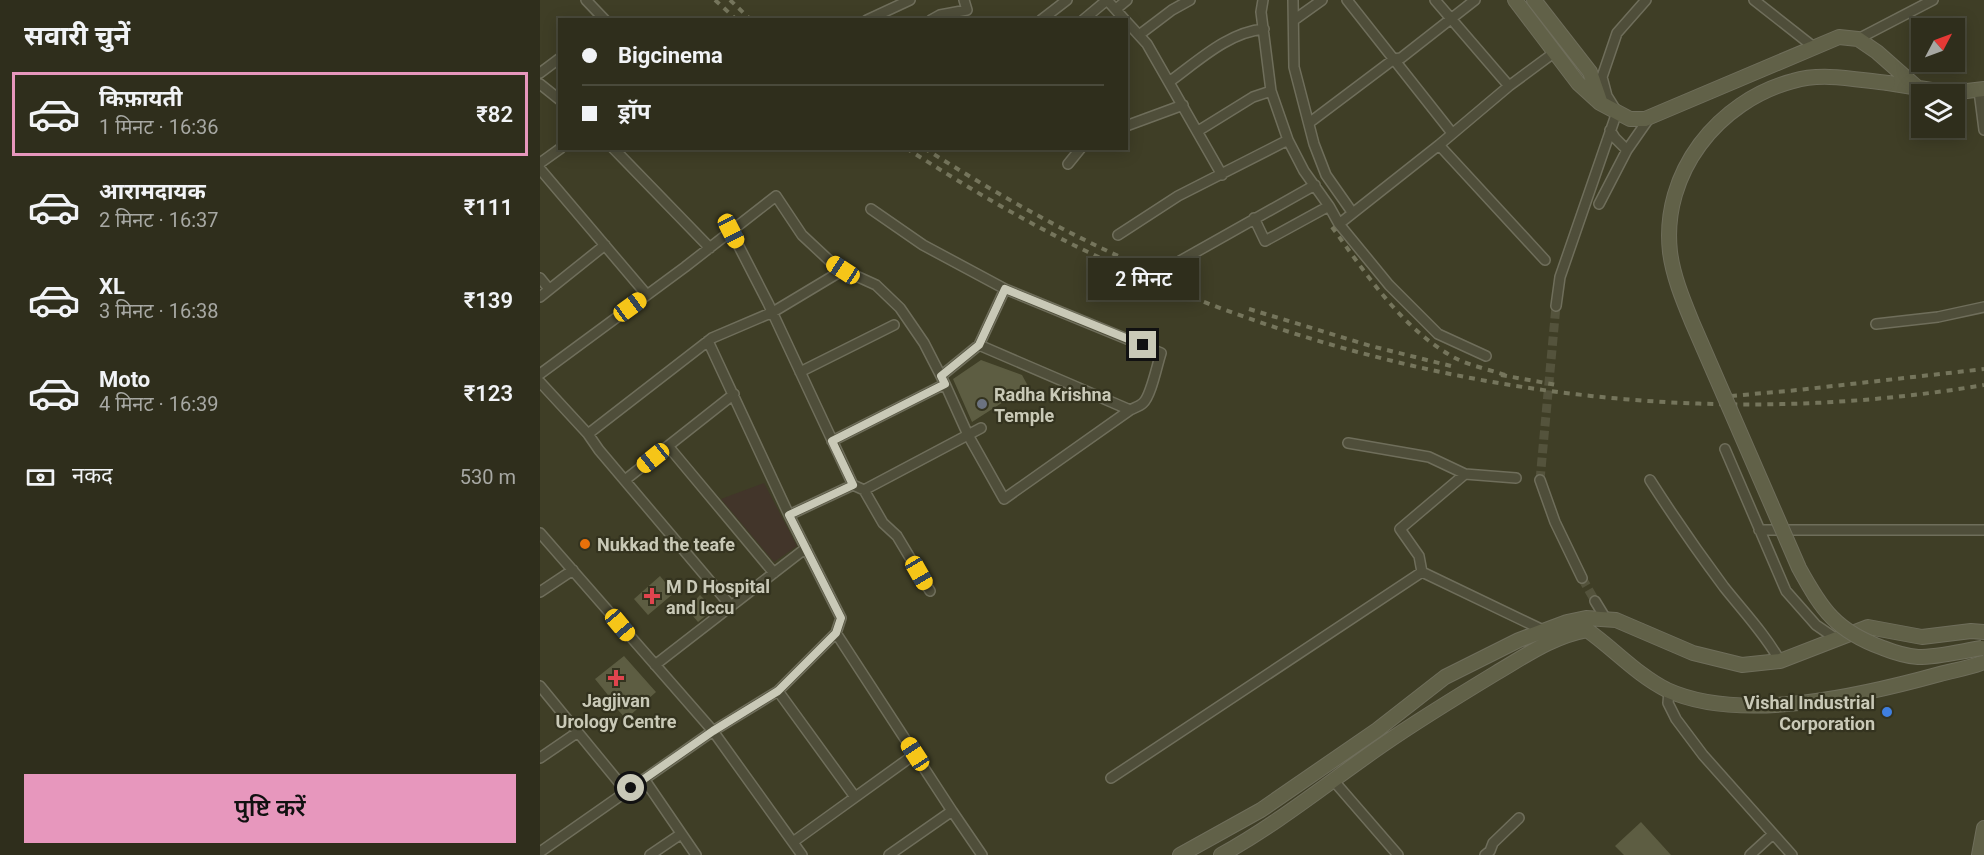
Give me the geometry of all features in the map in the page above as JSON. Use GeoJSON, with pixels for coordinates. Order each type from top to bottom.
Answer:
{"type":"FeatureCollection","features":[{"type":"Feature","properties":{"kind":"street"},"geometry":{"type":"LineString","coordinates":[[586,0],[602,18]]}},
{"type":"Feature","properties":{"kind":"street"},"geometry":{"type":"LineString","coordinates":[[871,18],[910,0]]}},
{"type":"Feature","properties":{"kind":"street"},"geometry":{"type":"LineString","coordinates":[[935,18],[967,10],[964,0]]}},
{"type":"Feature","properties":{"kind":"street"},"geometry":{"type":"LineString","coordinates":[[1044,18],[1067,0]]}},
{"type":"Feature","properties":{"kind":"street"},"geometry":{"type":"LineString","coordinates":[[1085,18],[1107,0],[1124,18]]}},
{"type":"Feature","properties":{"kind":"street"},"geometry":{"type":"LineString","coordinates":[[1116,9],[1127,0]]}},
{"type":"Feature","properties":{"kind":"street"},"geometry":{"type":"LineString","coordinates":[[1139,35],[1172,10],[1190,0]]}},
{"type":"Feature","properties":{"kind":"street"},"geometry":{"type":"LineString","coordinates":[[1263,0],[1271,91],[1288,140],[1304,171],[1339,224],[1389,285],[1438,334],[1485,356]]}},
{"type":"Feature","properties":{"kind":"street"},"geometry":{"type":"LineString","coordinates":[[1293,0],[1294,67],[1314,144],[1326,175],[1352,212]]}},
{"type":"Feature","properties":{"kind":"street"},"geometry":{"type":"LineString","coordinates":[[1294,20],[1322,0]]}},
{"type":"Feature","properties":{"kind":"street"},"geometry":{"type":"LineString","coordinates":[[1347,0],[1452,133]]}},
{"type":"Feature","properties":{"kind":"street"},"geometry":{"type":"LineString","coordinates":[[1435,0],[1509,86]]}},
{"type":"Feature","properties":{"kind":"street"},"geometry":{"type":"LineString","coordinates":[[1309,123],[1394,59],[1401,58],[1475,0]]}},
{"type":"Feature","properties":{"kind":"street"},"geometry":{"type":"LineString","coordinates":[[1515,0],[1578,83],[1600,103],[1630,119],[1650,117],[1839,38],[1858,39],[1933,0]]}},
{"type":"Feature","properties":{"kind":"street"},"geometry":{"type":"LineString","coordinates":[[1534,0],[1590,72],[1600,103]]}},
{"type":"Feature","properties":{"kind":"street"},"geometry":{"type":"LineString","coordinates":[[1617,112],[1607,96],[1602,77],[1617,33],[1646,0]]}},
{"type":"Feature","properties":{"kind":"street"},"geometry":{"type":"LineString","coordinates":[[1754,0],[1815,48]]}},
{"type":"Feature","properties":{"kind":"street"},"geometry":{"type":"LineString","coordinates":[[1128,22],[1147,44],[1222,175]]}},
{"type":"Feature","properties":{"kind":"street"},"geometry":{"type":"LineString","coordinates":[[1169,82],[1227,42],[1252,30],[1264,29]]}},
{"type":"Feature","properties":{"kind":"street"},"geometry":{"type":"LineString","coordinates":[[1858,39],[1877,52],[1913,84]]}},
{"type":"Feature","properties":{"kind":"street"},"geometry":{"type":"LineString","coordinates":[[1339,224],[1509,86],[1555,52]]}},
{"type":"Feature","properties":{"kind":"street"},"geometry":{"type":"LineString","coordinates":[[540,73],[558,60]]}},
{"type":"Feature","properties":{"kind":"street"},"geometry":{"type":"LineString","coordinates":[[1911,88],[1829,76],[1794,80],[1760,93],[1734,109],[1706,137],[1684,169],[1674,195],[1669,220],[1670,253],[1680,291],[1697,333],[1799,568],[1831,618],[1858,639],[1893,652],[1918,657],[1983,653]]}},
{"type":"Feature","properties":{"kind":"street"},"geometry":{"type":"LineString","coordinates":[[540,84],[558,98]]}},
{"type":"Feature","properties":{"kind":"street"},"geometry":{"type":"LineString","coordinates":[[1965,92],[1982,90],[1984,130]]}},
{"type":"Feature","properties":{"kind":"street"},"geometry":{"type":"LineString","coordinates":[[1198,131],[1253,97],[1271,91]]}},
{"type":"Feature","properties":{"kind":"street"},"geometry":{"type":"LineString","coordinates":[[1128,125],[1183,105]]}},
{"type":"Feature","properties":{"kind":"street"},"geometry":{"type":"LineString","coordinates":[[1557,306],[1560,277],[1617,112]]}},
{"type":"Feature","properties":{"kind":"street"},"geometry":{"type":"LineString","coordinates":[[1599,204],[1627,150],[1650,117]]}},
{"type":"Feature","properties":{"kind":"street"},"geometry":{"type":"LineString","coordinates":[[1610,130],[1627,150]]}},
{"type":"Feature","properties":{"kind":"street"},"geometry":{"type":"LineString","coordinates":[[1118,235],[1178,196],[1288,140]]}},
{"type":"Feature","properties":{"kind":"street"},"geometry":{"type":"LineString","coordinates":[[1439,145],[1545,260]]}},
{"type":"Feature","properties":{"kind":"street"},"geometry":{"type":"LineString","coordinates":[[540,163],[558,150]]}},
{"type":"Feature","properties":{"kind":"street"},"geometry":{"type":"LineString","coordinates":[[615,150],[710,248]]}},
{"type":"Feature","properties":{"kind":"street"},"geometry":{"type":"LineString","coordinates":[[1068,164],[1079,150]]}},
{"type":"Feature","properties":{"kind":"street"},"geometry":{"type":"LineString","coordinates":[[540,169],[647,295]]}},
{"type":"Feature","properties":{"kind":"street"},"geometry":{"type":"LineString","coordinates":[[1180,261],[1315,186]]}},
{"type":"Feature","properties":{"kind":"street"},"geometry":{"type":"LineString","coordinates":[[540,374],[776,196],[802,235],[831,263],[876,285],[900,308],[924,343],[968,435],[1004,499],[1143,403],[1150,391],[1161,353],[1005,289],[923,245],[872,209]]}},
{"type":"Feature","properties":{"kind":"street"},"geometry":{"type":"LineString","coordinates":[[1254,218],[1265,241],[1329,206]]}},
{"type":"Feature","properties":{"kind":"street"},"geometry":{"type":"LineString","coordinates":[[731,231],[773,312],[853,485],[864,490],[883,523],[897,536],[930,591]]}},
{"type":"Feature","properties":{"kind":"street"},"geometry":{"type":"LineString","coordinates":[[540,297],[605,245]]}},
{"type":"Feature","properties":{"kind":"street"},"geometry":{"type":"LineString","coordinates":[[588,434],[708,341],[773,312],[843,270]]}},
{"type":"Feature","properties":{"kind":"street"},"geometry":{"type":"LineString","coordinates":[[540,278],[549,290]]}},
{"type":"Feature","properties":{"kind":"street"},"geometry":{"type":"LineString","coordinates":[[832,441],[943,380],[979,345],[1005,289]]}},
{"type":"Feature","properties":{"kind":"street"},"geometry":{"type":"LineString","coordinates":[[1875,324],[1938,317],[1984,307]]}},
{"type":"Feature","properties":{"kind":"street"},"geometry":{"type":"LineString","coordinates":[[800,372],[894,325]]}},
{"type":"Feature","properties":{"kind":"street"},"geometry":{"type":"LineString","coordinates":[[540,852],[713,731],[778,691],[836,633],[841,618],[789,515],[708,341]]}},
{"type":"Feature","properties":{"kind":"street"},"geometry":{"type":"LineString","coordinates":[[979,345],[1130,410]]}},
{"type":"Feature","properties":{"kind":"street"},"geometry":{"type":"LineString","coordinates":[[540,382],[588,434],[731,606]]}},
{"type":"Feature","properties":{"kind":"street"},"geometry":{"type":"LineString","coordinates":[[625,480],[734,394]]}},
{"type":"Feature","properties":{"kind":"street"},"geometry":{"type":"LineString","coordinates":[[864,490],[981,428]]}},
{"type":"Feature","properties":{"kind":"street"},"geometry":{"type":"LineString","coordinates":[[1348,443],[1429,457],[1465,474],[1516,478]]}},
{"type":"Feature","properties":{"kind":"street"},"geometry":{"type":"LineString","coordinates":[[668,446],[774,573]]}},
{"type":"Feature","properties":{"kind":"street"},"geometry":{"type":"LineString","coordinates":[[1725,449],[1786,591],[1816,625],[1835,638]]}},
{"type":"Feature","properties":{"kind":"street"},"geometry":{"type":"LineString","coordinates":[[1422,572],[1419,556],[1400,529],[1465,474]]}},
{"type":"Feature","properties":{"kind":"street"},"geometry":{"type":"LineString","coordinates":[[1540,480],[1555,522],[1582,578]]}},
{"type":"Feature","properties":{"kind":"street"},"geometry":{"type":"LineString","coordinates":[[1650,480],[1724,587],[1773,648],[1780,661]]}},
{"type":"Feature","properties":{"kind":"street"},"geometry":{"type":"LineString","coordinates":[[789,515],[853,485]]}},
{"type":"Feature","properties":{"kind":"street"},"geometry":{"type":"LineString","coordinates":[[1759,530],[1984,530]]}},
{"type":"Feature","properties":{"kind":"street"},"geometry":{"type":"LineString","coordinates":[[540,533],[713,731],[802,855]]}},
{"type":"Feature","properties":{"kind":"street"},"geometry":{"type":"LineString","coordinates":[[655,665],[806,548]]}},
{"type":"Feature","properties":{"kind":"street"},"geometry":{"type":"LineString","coordinates":[[540,592],[573,570]]}},
{"type":"Feature","properties":{"kind":"street"},"geometry":{"type":"LineString","coordinates":[[1422,572],[1545,631]]}},
{"type":"Feature","properties":{"kind":"street"},"geometry":{"type":"LineString","coordinates":[[1111,778],[1422,572]]}},
{"type":"Feature","properties":{"kind":"street"},"geometry":{"type":"LineString","coordinates":[[1595,602],[1606,619]]}},
{"type":"Feature","properties":{"kind":"street"},"geometry":{"type":"LineString","coordinates":[[1180,855],[1261,810],[1377,730],[1445,677],[1486,655],[1545,631],[1606,619],[1616,620],[1694,653],[1718,661],[1742,665],[1780,661],[1868,627],[1922,637],[1971,631],[1984,632]]}},
{"type":"Feature","properties":{"kind":"street"},"geometry":{"type":"LineString","coordinates":[[1586,624],[1638,672],[1669,691],[1699,700],[1779,706],[1876,691],[1915,682],[1983,653]]}},
{"type":"Feature","properties":{"kind":"street"},"geometry":{"type":"LineString","coordinates":[[1221,855],[1256,836],[1452,699],[1542,646],[1586,624]]}},
{"type":"Feature","properties":{"kind":"street"},"geometry":{"type":"LineString","coordinates":[[836,633],[982,855]]}},
{"type":"Feature","properties":{"kind":"street"},"geometry":{"type":"LineString","coordinates":[[540,686],[626,791]]}},
{"type":"Feature","properties":{"kind":"street"},"geometry":{"type":"LineString","coordinates":[[778,691],[855,797]]}},
{"type":"Feature","properties":{"kind":"street"},"geometry":{"type":"LineString","coordinates":[[1669,691],[1668,703],[1676,719],[1703,755],[1792,855]]}},
{"type":"Feature","properties":{"kind":"street"},"geometry":{"type":"LineString","coordinates":[[540,758],[578,732]]}},
{"type":"Feature","properties":{"kind":"street"},"geometry":{"type":"LineString","coordinates":[[794,842],[915,754]]}},
{"type":"Feature","properties":{"kind":"street"},"geometry":{"type":"LineString","coordinates":[[644,779],[696,855]]}},
{"type":"Feature","properties":{"kind":"street"},"geometry":{"type":"LineString","coordinates":[[1333,780],[1398,855]]}},
{"type":"Feature","properties":{"kind":"street"},"geometry":{"type":"LineString","coordinates":[[889,855],[952,811]]}},
{"type":"Feature","properties":{"kind":"street"},"geometry":{"type":"LineString","coordinates":[[1485,855],[1490,851],[1493,843],[1519,818]]}},
{"type":"Feature","properties":{"kind":"street"},"geometry":{"type":"LineString","coordinates":[[1981,850],[1984,828]]}},
{"type":"Feature","properties":{"kind":"street"},"geometry":{"type":"LineString","coordinates":[[650,855],[681,834]]}},
{"type":"Feature","properties":{"kind":"street"},"geometry":{"type":"LineString","coordinates":[[1750,855],[1773,834]]}},
{"type":"Feature","properties":{"kind":"shaded area"},"geometry":{"type":"Polygon","coordinates":[[[764,483],[797,546],[774,562],[721,499],[764,483]]]}},
{"type":"Feature","properties":{"kind":"building","name":"Radha Krishna Temple"},"geometry":{"type":"Polygon","coordinates":[[[981,360],[1022,375],[1028,386],[972,422],[953,379],[981,360]]]}},
{"type":"Feature","properties":{"kind":"building"},"geometry":{"type":"Polygon","coordinates":[[[660,576],[674,593],[648,615],[634,599],[660,576]]]}},
{"type":"Feature","properties":{"kind":"building"},"geometry":{"type":"Polygon","coordinates":[[[700,595],[714,609],[698,622],[687,609],[700,595]]]}},
{"type":"Feature","properties":{"kind":"building"},"geometry":{"type":"Polygon","coordinates":[[[624,656],[656,692],[626,719],[595,679],[624,656]]]}},
{"type":"Feature","properties":{"kind":"building"},"geometry":{"type":"Polygon","coordinates":[[[1641,822],[1671,855],[1624,855],[1615,846],[1641,822]]]}},
{"type":"Feature","properties":{"kind":"tunnel"},"geometry":{"type":"LineString","coordinates":[[1540,480],[1556,306]]}},
{"type":"Feature","properties":{"kind":"tunnel"},"geometry":{"type":"LineString","coordinates":[[1582,578],[1595,601]]}},
{"type":"Feature","properties":{"kind":"railway"},"geometry":{"type":"LineString","coordinates":[[715,0],[735,18]]}},
{"type":"Feature","properties":{"kind":"railway"},"geometry":{"type":"LineString","coordinates":[[730,0],[749,18]]}},
{"type":"Feature","properties":{"kind":"railway"},"geometry":{"type":"LineString","coordinates":[[909,150],[973,190],[1041,228],[1088,252],[1194,298],[1303,336],[1414,366],[1526,388],[1640,400],[1755,404],[1870,399],[1984,385]]}},
{"type":"Feature","properties":{"kind":"railway"},"geometry":{"type":"LineString","coordinates":[[927,150],[986,186],[1082,239],[1182,283]]}},
{"type":"Feature","properties":{"kind":"railway"},"geometry":{"type":"LineString","coordinates":[[1332,227],[1387,300],[1418,332],[1455,358],[1508,376]]}},
{"type":"Feature","properties":{"kind":"railway"},"geometry":{"type":"LineString","coordinates":[[1249,309],[1371,346],[1451,366]]}},
{"type":"Feature","properties":{"kind":"railway"},"geometry":{"type":"LineString","coordinates":[[1731,396],[1984,369]]}},
{"type":"Feature","properties":{"kind":"railway"},"geometry":{"type":"LineString","coordinates":[[1501,375],[1557,385]]}},
{"type":"Feature","properties":{"kind":"place","name":"Radha Krishna Temple"},"geometry":{"type":"Point","coordinates":[982,404]}},
{"type":"Feature","properties":{"kind":"place","name":"Nukkad the teafe"},"geometry":{"type":"Point","coordinates":[585,544]}},
{"type":"Feature","properties":{"kind":"place","name":"M D Hospital and Iccu"},"geometry":{"type":"Point","coordinates":[652,596]}},
{"type":"Feature","properties":{"kind":"place","name":"Jagjivan Urology Centre"},"geometry":{"type":"Point","coordinates":[616,678]}},
{"type":"Feature","properties":{"kind":"place","name":"Vishal Industrial Corporation"},"geometry":{"type":"Point","coordinates":[1887,712]}},
{"type":"Feature","properties":{"kind":"route"},"geometry":{"type":"LineString","coordinates":[[631,788],[713,731],[778,691],[783,683],[836,633],[841,618],[789,515],[853,485],[832,441],[945,384],[941,376],[979,345],[1005,289],[1143,345]]}}]}
